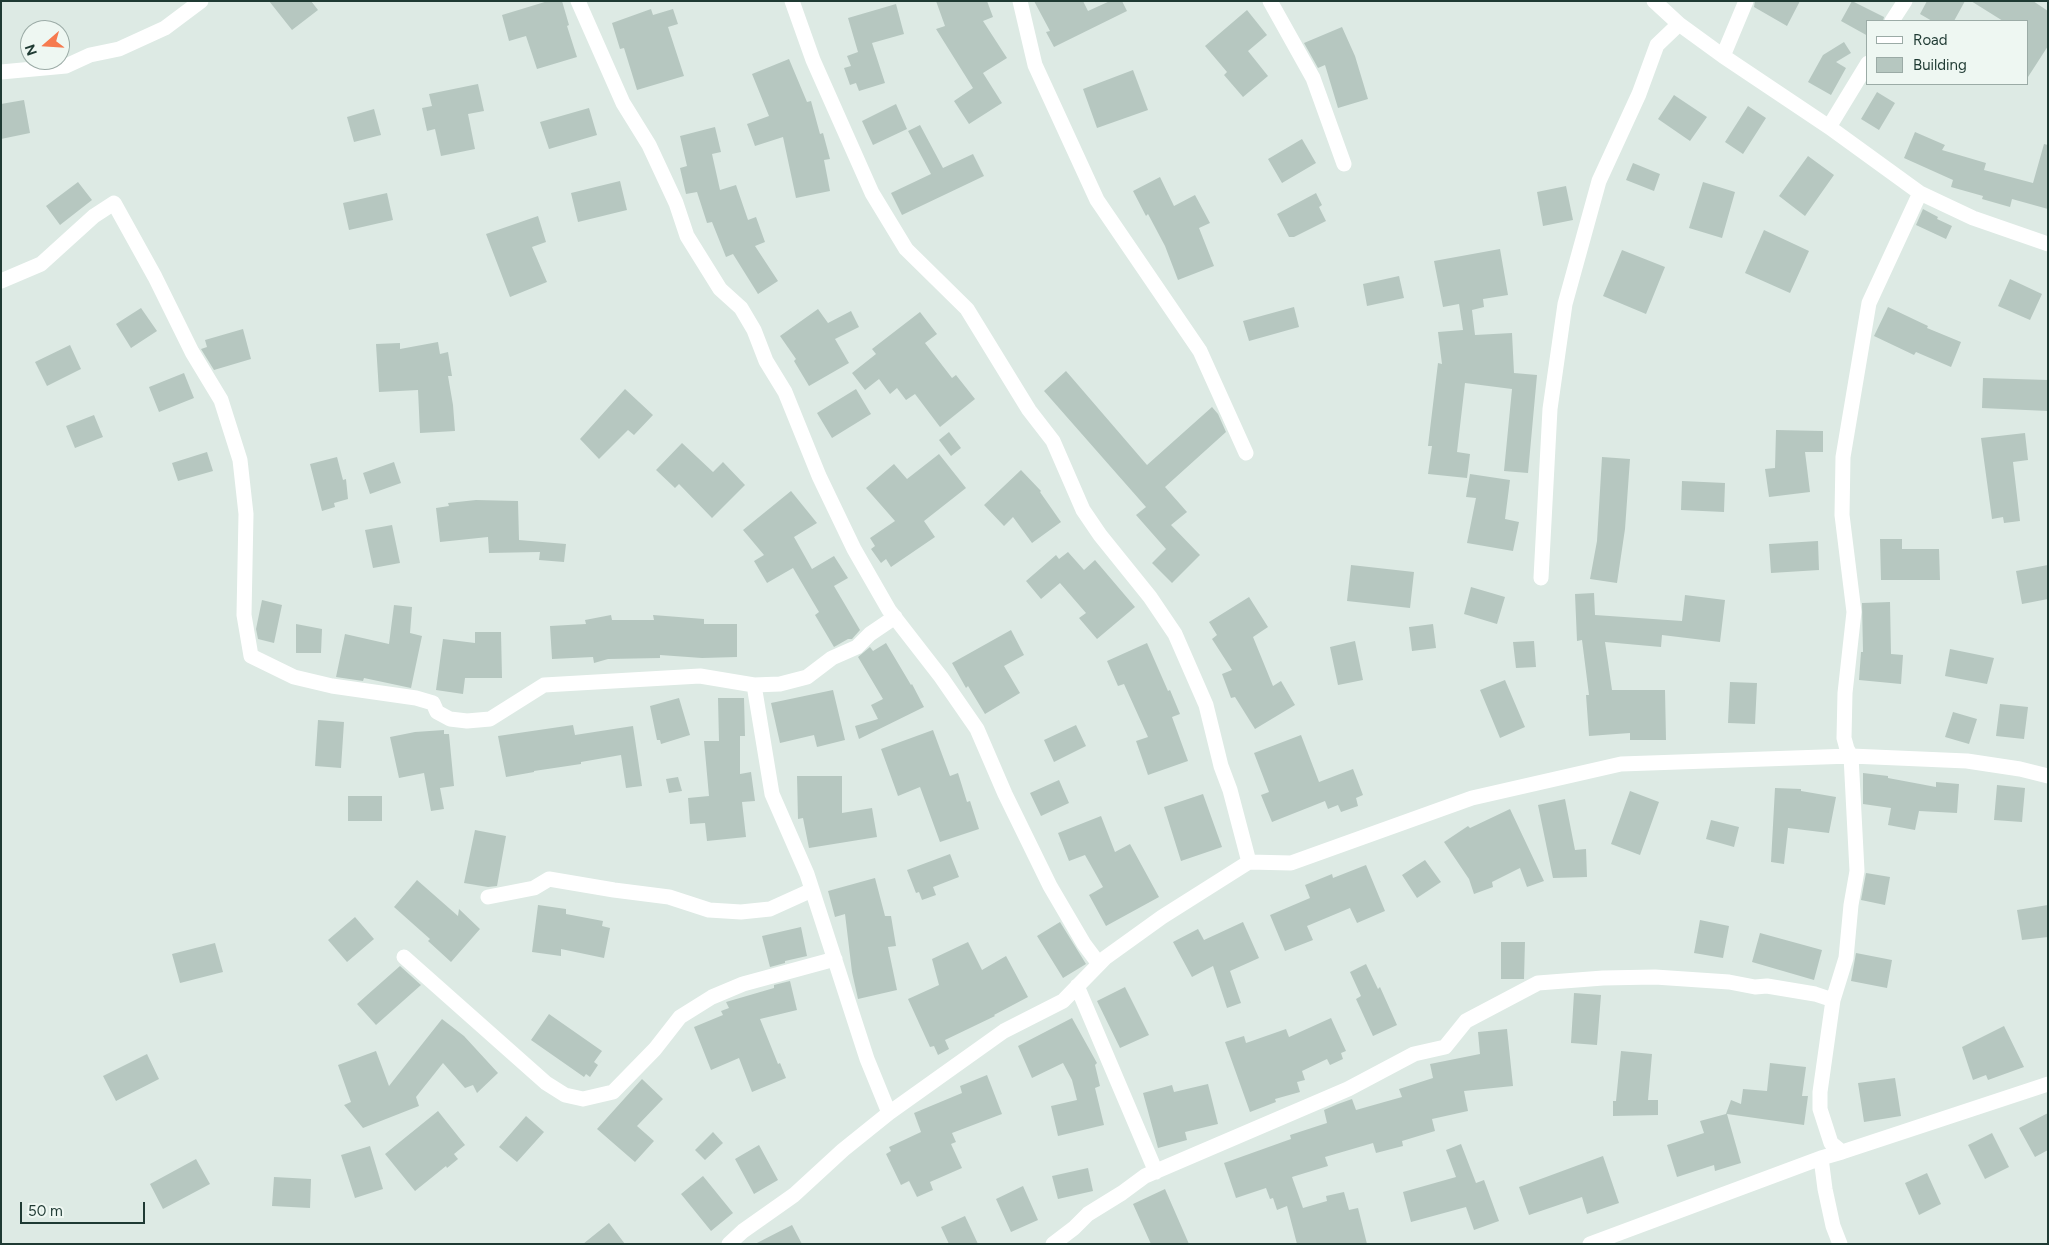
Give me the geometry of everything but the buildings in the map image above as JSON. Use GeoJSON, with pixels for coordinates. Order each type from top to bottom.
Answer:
{"type":"FeatureCollection","features":[{"type":"Feature","properties":{"kind":"street"},"geometry":{"type":"LineString","coordinates":[[1,72],[66,66],[90,55],[119,49],[165,28],[201,1]]}},
{"type":"Feature","properties":{"kind":"street"},"geometry":{"type":"LineString","coordinates":[[578,1],[623,103],[649,145],[676,204],[686,236],[720,289],[741,308],[754,330],[766,361],[785,392],[818,476],[854,549],[889,610],[941,677],[977,729],[1005,794],[1050,886],[1084,944],[1099,964]]}},
{"type":"Feature","properties":{"kind":"street"},"geometry":{"type":"LineString","coordinates":[[792,1],[813,60],[872,193],[906,249],[967,309],[1029,410],[1053,441],[1083,510],[1100,535],[1150,597],[1175,634],[1206,705],[1221,766],[1230,790],[1249,862]]}},
{"type":"Feature","properties":{"kind":"street"},"geometry":{"type":"LineString","coordinates":[[1020,1],[1035,65],[1097,200],[1200,351],[1246,454]]}},
{"type":"Feature","properties":{"kind":"street"},"geometry":{"type":"LineString","coordinates":[[1270,1],[1313,78],[1344,164]]}},
{"type":"Feature","properties":{"kind":"street"},"geometry":{"type":"LineString","coordinates":[[1654,1],[1679,24],[1723,56],[1830,127],[1920,193],[1973,218],[2048,244]]}},
{"type":"Feature","properties":{"kind":"street"},"geometry":{"type":"LineString","coordinates":[[1723,56],[1746,1]]}},
{"type":"Feature","properties":{"kind":"street"},"geometry":{"type":"LineString","coordinates":[[1893,20],[1905,1]]}},
{"type":"Feature","properties":{"kind":"street"},"geometry":{"type":"LineString","coordinates":[[1541,578],[1550,409],[1566,304],[1599,181],[1639,94],[1658,45],[1679,24]]}},
{"type":"Feature","properties":{"kind":"street"},"geometry":{"type":"LineString","coordinates":[[1830,127],[1866,66]]}},
{"type":"Feature","properties":{"kind":"street"},"geometry":{"type":"LineString","coordinates":[[1842,1152],[1832,1143],[1820,1109],[1820,1092],[1833,1000],[1846,958],[1851,905],[1857,871],[1852,756],[1844,738],[1845,693],[1854,612],[1842,515],[1843,456],[1869,303],[1920,193]]}},
{"type":"Feature","properties":{"kind":"street"},"geometry":{"type":"LineString","coordinates":[[1,281],[41,264],[94,216],[114,203],[155,277],[192,352],[221,400],[240,460],[246,514],[244,615],[251,656],[294,677],[332,686],[416,698],[432,703],[437,712],[450,719],[467,721],[490,719],[544,685],[700,676],[754,685],[780,684],[807,677],[832,658],[857,647],[870,634],[895,617]]}},
{"type":"Feature","properties":{"kind":"street"},"geometry":{"type":"LineString","coordinates":[[754,685],[772,794],[812,890],[867,1058],[889,1113]]}},
{"type":"Feature","properties":{"kind":"street"},"geometry":{"type":"LineString","coordinates":[[729,1244],[750,1226],[799,1191],[843,1150],[889,1113],[1004,1031],[1063,1001],[1099,964],[1162,917],[1249,862],[1291,863],[1472,798],[1621,764],[1852,756],[1968,761],[2020,769],[2048,776]]}},
{"type":"Feature","properties":{"kind":"street"},"geometry":{"type":"LineString","coordinates":[[488,897],[534,888],[549,879],[669,897],[709,910],[740,912],[770,909],[812,890]]}},
{"type":"Feature","properties":{"kind":"street"},"geometry":{"type":"LineString","coordinates":[[404,958],[546,1083],[565,1095],[583,1099],[613,1092],[655,1049],[680,1017],[712,997],[743,984],[834,958]]}},
{"type":"Feature","properties":{"kind":"street"},"geometry":{"type":"LineString","coordinates":[[1054,1244],[1088,1214],[1122,1194],[1145,1176],[1348,1089],[1414,1054],[1445,1047],[1466,1021],[1538,983],[1603,978],[1655,977],[1729,982],[1755,987],[1767,986],[1815,994],[1833,1000]]}},
{"type":"Feature","properties":{"kind":"street"},"geometry":{"type":"LineString","coordinates":[[1077,986],[1156,1172]]}},
{"type":"Feature","properties":{"kind":"street"},"geometry":{"type":"LineString","coordinates":[[1590,1244],[1821,1158],[2048,1084]]}},
{"type":"Feature","properties":{"kind":"street"},"geometry":{"type":"LineString","coordinates":[[1821,1158],[1824,1189],[1833,1226],[1840,1244]]}}]}
